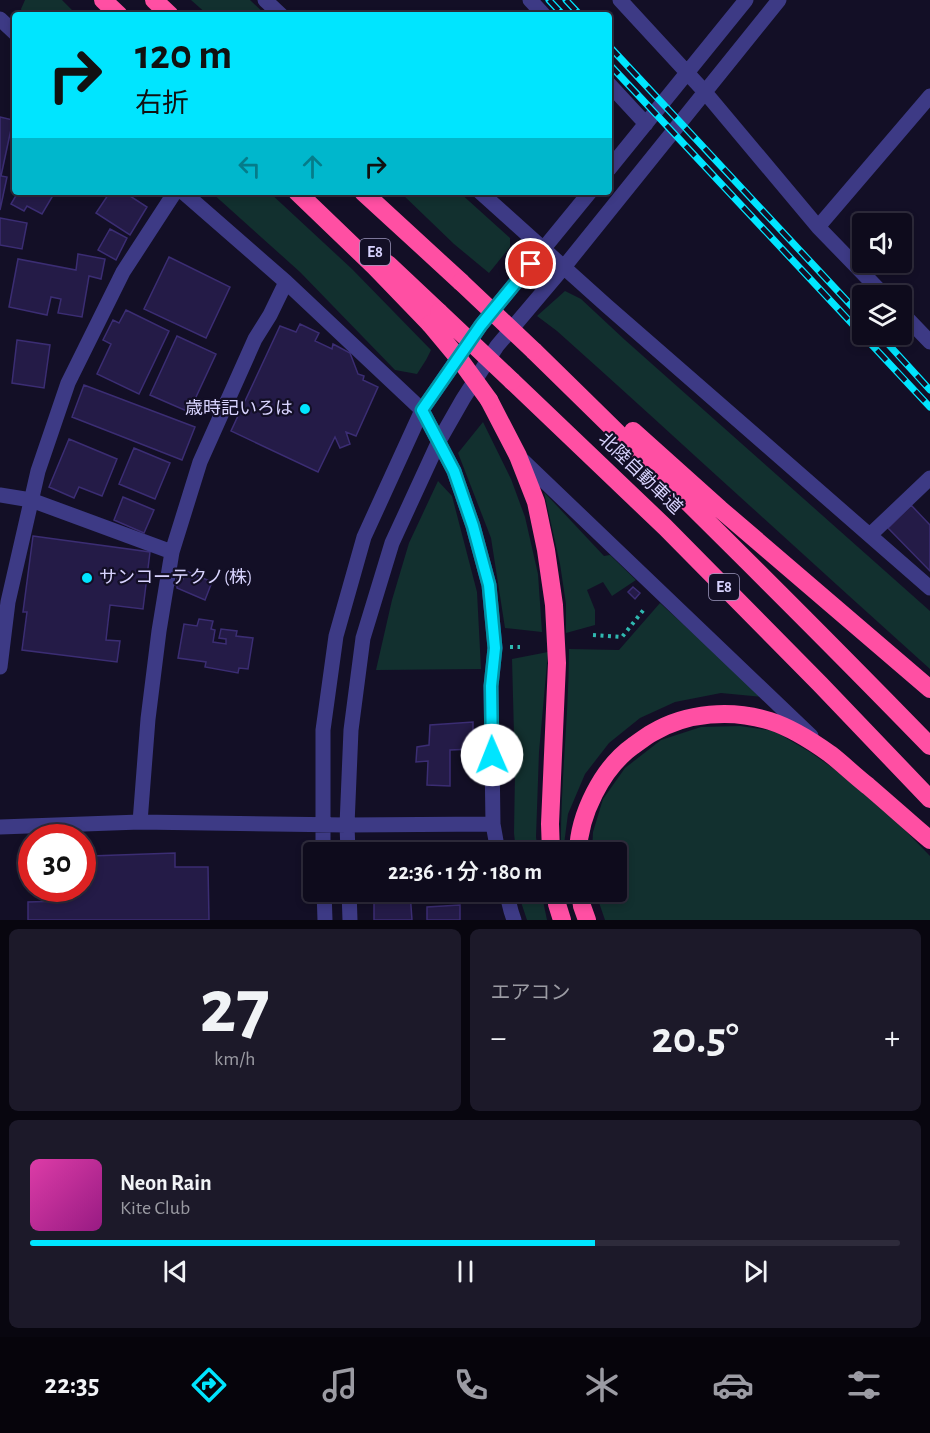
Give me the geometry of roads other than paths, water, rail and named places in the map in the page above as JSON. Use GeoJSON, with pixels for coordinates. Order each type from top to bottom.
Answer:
{"type":"FeatureCollection","features":[{"type":"Feature","properties":{"kind":"highway"},"geometry":{"type":"LineString","coordinates":[[94,0],[107,12]]}},
{"type":"Feature","properties":{"kind":"highway"},"geometry":{"type":"LineString","coordinates":[[103,0],[116,12]]}},
{"type":"Feature","properties":{"kind":"highway"},"geometry":{"type":"LineString","coordinates":[[154,0],[167,12]]}},
{"type":"Feature","properties":{"kind":"highway"},"geometry":{"type":"LineString","coordinates":[[300,195],[375,267],[435,318],[460,360],[489,399],[518,456],[536,502],[554,605],[557,663],[551,842]]}},
{"type":"Feature","properties":{"kind":"highway","name":"北陸自動車道"},"geometry":{"type":"LineString","coordinates":[[313,195],[435,318],[512,381],[674,536],[930,798]]}},
{"type":"Feature","properties":{"kind":"highway","name":"北陸自動車道"},"geometry":{"type":"LineString","coordinates":[[366,195],[535,348],[850,663],[930,747]]}},
{"type":"Feature","properties":{"kind":"highway"},"geometry":{"type":"LineString","coordinates":[[535,348],[930,689]]}},
{"type":"Feature","properties":{"kind":"highway"},"geometry":{"type":"LineString","coordinates":[[579,842],[582,824],[592,797],[607,773],[627,750],[652,733],[680,720],[710,714],[742,715],[772,722],[800,735],[831,754],[930,840]]}},
{"type":"Feature","properties":{"kind":"highway"},"geometry":{"type":"LineString","coordinates":[[557,902],[562,920]]}},
{"type":"Feature","properties":{"kind":"highway"},"geometry":{"type":"LineString","coordinates":[[581,902],[587,920]]}},
{"type":"Feature","properties":{"kind":"street"},"geometry":{"type":"LineString","coordinates":[[265,0],[278,12]]}},
{"type":"Feature","properties":{"kind":"street"},"geometry":{"type":"LineString","coordinates":[[530,0],[541,12]]}},
{"type":"Feature","properties":{"kind":"street"},"geometry":{"type":"LineString","coordinates":[[620,0],[704,91],[818,227],[874,285]]}},
{"type":"Feature","properties":{"kind":"street"},"geometry":{"type":"LineString","coordinates":[[612,165],[746,0]]}},
{"type":"Feature","properties":{"kind":"street"},"geometry":{"type":"LineString","coordinates":[[348,842],[351,730],[363,638],[392,543],[439,441],[497,346],[564,267],[779,0]]}},
{"type":"Feature","properties":{"kind":"street"},"geometry":{"type":"LineString","coordinates":[[0,19],[12,30]]}},
{"type":"Feature","properties":{"kind":"street"},"geometry":{"type":"LineString","coordinates":[[612,87],[646,124]]}},
{"type":"Feature","properties":{"kind":"street"},"geometry":{"type":"LineString","coordinates":[[818,227],[930,96]]}},
{"type":"Feature","properties":{"kind":"street"},"geometry":{"type":"LineString","coordinates":[[0,667],[8,602],[31,500],[38,471],[68,383],[123,272],[172,195]]}},
{"type":"Feature","properties":{"kind":"street"},"geometry":{"type":"LineString","coordinates":[[186,195],[286,282],[422,410],[454,471],[473,526],[489,585],[495,648],[491,686],[493,824],[496,842]]}},
{"type":"Feature","properties":{"kind":"street"},"geometry":{"type":"LineString","coordinates":[[483,195],[615,314],[930,588]]}},
{"type":"Feature","properties":{"kind":"street"},"geometry":{"type":"LineString","coordinates":[[323,842],[323,730],[336,636],[364,537],[422,410],[481,325],[587,195]]}},
{"type":"Feature","properties":{"kind":"street"},"geometry":{"type":"LineString","coordinates":[[140,822],[148,718],[172,552],[200,462],[255,339],[286,282]]}},
{"type":"Feature","properties":{"kind":"street"},"geometry":{"type":"LineString","coordinates":[[912,323],[930,342]]}},
{"type":"Feature","properties":{"kind":"street"},"geometry":{"type":"LineString","coordinates":[[518,456],[831,754]]}},
{"type":"Feature","properties":{"kind":"street"},"geometry":{"type":"LineString","coordinates":[[870,535],[930,478]]}},
{"type":"Feature","properties":{"kind":"street"},"geometry":{"type":"LineString","coordinates":[[0,495],[31,500],[172,552]]}},
{"type":"Feature","properties":{"kind":"street"},"geometry":{"type":"LineString","coordinates":[[0,827],[140,822],[322,825],[493,824]]}},
{"type":"Feature","properties":{"kind":"street"},"geometry":{"type":"LineString","coordinates":[[324,902],[325,920]]}},
{"type":"Feature","properties":{"kind":"street"},"geometry":{"type":"LineString","coordinates":[[349,902],[350,920]]}},
{"type":"Feature","properties":{"kind":"street"},"geometry":{"type":"LineString","coordinates":[[509,902],[514,920]]}},
{"type":"Feature","properties":{"kind":"railway"},"geometry":{"type":"LineString","coordinates":[[549,0],[560,12]]}},
{"type":"Feature","properties":{"kind":"railway"},"geometry":{"type":"LineString","coordinates":[[566,0],[577,12]]}},
{"type":"Feature","properties":{"kind":"railway"},"geometry":{"type":"LineString","coordinates":[[612,49],[852,306]]}},
{"type":"Feature","properties":{"kind":"railway"},"geometry":{"type":"LineString","coordinates":[[612,67],[930,407]]}},
{"type":"Feature","properties":{"kind":"railway"},"geometry":{"type":"LineString","coordinates":[[889,345],[930,390]]}},
{"type":"Feature","properties":{"kind":"place","name":"歳時記いろは"},"geometry":{"type":"Point","coordinates":[305,409]}},
{"type":"Feature","properties":{"kind":"place","name":"サンコーテクノ(株)"},"geometry":{"type":"Point","coordinates":[87,578]}}]}
